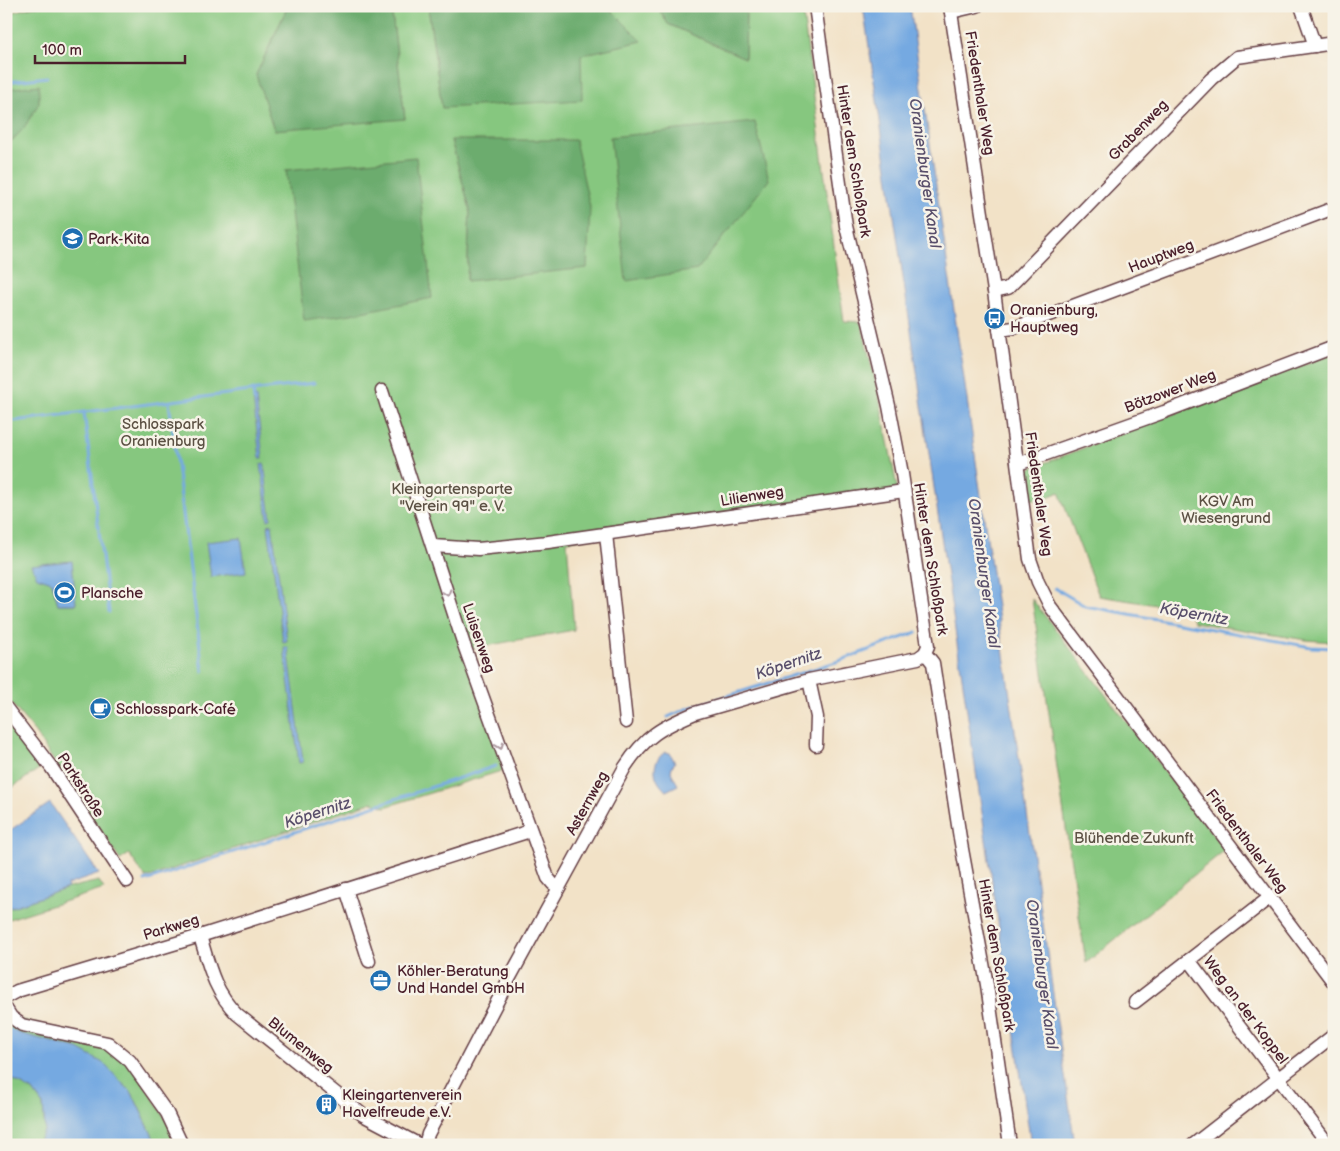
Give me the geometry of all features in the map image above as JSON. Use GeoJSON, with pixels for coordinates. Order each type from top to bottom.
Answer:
{"type":"FeatureCollection","features":[{"type":"Feature","properties":{"kind":"street","name":"Hinter dem Schloßpark"},"geometry":{"type":"LineString","coordinates":[[815,6],[846,226],[889,406],[928,646],[925,654],[933,663],[960,838],[988,985],[1010,1145]]}},
{"type":"Feature","properties":{"kind":"street"},"geometry":{"type":"LineString","coordinates":[[951,9],[977,6]]}},
{"type":"Feature","properties":{"kind":"street"},"geometry":{"type":"LineString","coordinates":[[1301,6],[1315,46]]}},
{"type":"Feature","properties":{"kind":"street","name":"Friedenthaler Weg"},"geometry":{"type":"LineString","coordinates":[[951,9],[994,291],[1030,559],[1038,582],[1050,606],[1334,983]]}},
{"type":"Feature","properties":{"kind":"street","name":"Grabenweg"},"geometry":{"type":"LineString","coordinates":[[994,291],[1008,288],[1211,79],[1237,57],[1334,43]]}},
{"type":"Feature","properties":{"kind":"street","name":"Hauptweg"},"geometry":{"type":"LineString","coordinates":[[999,330],[1014,328],[1334,208]]}},
{"type":"Feature","properties":{"kind":"street","name":"Bötzower Weg"},"geometry":{"type":"LineString","coordinates":[[1018,464],[1164,412],[1334,347]]}},
{"type":"Feature","properties":{"kind":"street","name":"Luisenweg"},"geometry":{"type":"LineString","coordinates":[[382,391],[464,645],[530,831],[548,878],[559,887]]}},
{"type":"Feature","properties":{"kind":"street","name":"Lilienweg"},"geometry":{"type":"LineString","coordinates":[[433,546],[478,549],[606,534],[904,491]]}},
{"type":"Feature","properties":{"kind":"street"},"geometry":{"type":"LineString","coordinates":[[606,534],[626,722]]}},
{"type":"Feature","properties":{"kind":"street","name":"Asternweg"},"geometry":{"type":"LineString","coordinates":[[425,1145],[428,1134],[559,887],[625,767],[644,742],[672,724],[695,713],[809,680],[918,658],[925,654]]}},
{"type":"Feature","properties":{"kind":"street"},"geometry":{"type":"LineString","coordinates":[[809,680],[817,717],[816,745]]}},
{"type":"Feature","properties":{"kind":"street","name":"Parkstraße"},"geometry":{"type":"LineString","coordinates":[[6,708],[51,767],[127,881]]}},
{"type":"Feature","properties":{"kind":"street","name":"Parkweg"},"geometry":{"type":"LineString","coordinates":[[6,997],[17,991],[200,936],[530,831]]}},
{"type":"Feature","properties":{"kind":"street"},"geometry":{"type":"LineString","coordinates":[[346,889],[369,961]]}},
{"type":"Feature","properties":{"kind":"street","name":"Weg an der Koppel"},"geometry":{"type":"LineString","coordinates":[[1134,1002],[1270,898]]}},
{"type":"Feature","properties":{"kind":"street","name":"Blumenweg"},"geometry":{"type":"LineString","coordinates":[[200,936],[218,988],[225,1002],[237,1014],[363,1115],[420,1145]]}},
{"type":"Feature","properties":{"kind":"street","name":"Weg an der Koppel"},"geometry":{"type":"LineString","coordinates":[[1188,960],[1329,1145]]}},
{"type":"Feature","properties":{"kind":"street"},"geometry":{"type":"LineString","coordinates":[[6,1009],[10,1017],[22,1025],[108,1043],[130,1061],[168,1113],[182,1145]]}},
{"type":"Feature","properties":{"kind":"street"},"geometry":{"type":"LineString","coordinates":[[1193,1145],[1334,1035]]}},
{"type":"Feature","properties":{"kind":"green space","name":"Schlosspark Oranienburg"},"geometry":{"type":"Polygon","coordinates":[[[35,6],[288,6],[256,75],[405,119],[391,6],[428,6],[442,107],[580,55],[641,41],[607,6],[657,6],[668,24],[745,58],[746,6],[802,6],[844,321],[861,322],[880,401],[898,492],[567,541],[574,630],[468,649],[511,768],[385,807],[373,802],[146,878],[129,854],[120,860],[31,727],[6,697],[6,14],[35,6]],[[451,140],[470,209],[467,280],[587,267],[451,140]],[[52,582],[58,604],[76,604],[52,582]]]}},
{"type":"Feature","properties":{"kind":"green space"},"geometry":{"type":"Polygon","coordinates":[[[288,6],[391,6],[405,119],[274,130],[256,75],[288,6]]]}},
{"type":"Feature","properties":{"kind":"green space"},"geometry":{"type":"Polygon","coordinates":[[[428,6],[607,6],[642,41],[581,55],[582,100],[442,108],[428,6]]]}},
{"type":"Feature","properties":{"kind":"green space"},"geometry":{"type":"Polygon","coordinates":[[[657,6],[746,6],[745,58],[668,24],[657,6]]]}},
{"type":"Feature","properties":{"kind":"green space"},"geometry":{"type":"Polygon","coordinates":[[[39,85],[39,103],[24,128],[6,147],[6,89],[39,85]]]}},
{"type":"Feature","properties":{"kind":"green space"},"geometry":{"type":"Polygon","coordinates":[[[755,122],[769,180],[697,270],[626,281],[610,137],[755,122]]]}},
{"type":"Feature","properties":{"kind":"green space"},"geometry":{"type":"Polygon","coordinates":[[[451,140],[575,140],[590,207],[587,268],[467,281],[470,209],[451,140]]]}},
{"type":"Feature","properties":{"kind":"green space"},"geometry":{"type":"Polygon","coordinates":[[[416,157],[432,298],[304,321],[286,170],[416,157]]]}},
{"type":"Feature","properties":{"kind":"green space","name":"KGV Am Wiesengrund"},"geometry":{"type":"Polygon","coordinates":[[[1334,353],[1334,642],[1306,640],[1194,622],[1188,610],[1099,596],[1059,492],[1048,497],[1030,500],[1026,470],[1334,353]]]}},
{"type":"Feature","properties":{"kind":"green space","name":"Blühende Zukunft"},"geometry":{"type":"Polygon","coordinates":[[[1032,599],[1225,850],[1086,963],[1032,599]]]}},
{"type":"Feature","properties":{"kind":"green space"},"geometry":{"type":"Polygon","coordinates":[[[6,717],[43,766],[6,792],[6,717]]]}},
{"type":"Feature","properties":{"kind":"green space"},"geometry":{"type":"Polygon","coordinates":[[[99,881],[104,889],[6,920],[6,909],[68,888],[99,881]]]}},
{"type":"Feature","properties":{"kind":"green space"},"geometry":{"type":"Polygon","coordinates":[[[6,1009],[11,1017],[108,1043],[130,1061],[182,1145],[157,1145],[132,1093],[6,1027],[6,1009]]]}},
{"type":"Feature","properties":{"kind":"green space"},"geometry":{"type":"Polygon","coordinates":[[[6,1076],[33,1091],[43,1105],[45,1129],[37,1145],[6,1145],[6,1076]]]}},
{"type":"Feature","properties":{"kind":"water","name":"Oranienburger Kanal"},"geometry":{"type":"Polygon","coordinates":[[[863,6],[910,6],[1075,1145],[1031,1145],[863,6]]]}},
{"type":"Feature","properties":{"kind":"water"},"geometry":{"type":"Polygon","coordinates":[[[253,397],[256,397],[263,458],[260,458],[253,397]]]}},
{"type":"Feature","properties":{"kind":"water"},"geometry":{"type":"Polygon","coordinates":[[[264,463],[271,519],[268,520],[261,464],[264,463]]]}},
{"type":"Feature","properties":{"kind":"water"},"geometry":{"type":"Polygon","coordinates":[[[272,524],[287,641],[283,642],[268,525],[272,524]]]}},
{"type":"Feature","properties":{"kind":"water"},"geometry":{"type":"Polygon","coordinates":[[[241,538],[246,572],[211,577],[206,542],[241,538]]]}},
{"type":"Feature","properties":{"kind":"water","name":"Plansche"},"geometry":{"type":"Polygon","coordinates":[[[72,561],[76,604],[58,604],[52,582],[37,577],[31,565],[72,561]]]}},
{"type":"Feature","properties":{"kind":"water"},"geometry":{"type":"Polygon","coordinates":[[[284,647],[288,647],[303,762],[299,763],[284,647]]]}},
{"type":"Feature","properties":{"kind":"water"},"geometry":{"type":"Polygon","coordinates":[[[665,752],[670,753],[675,763],[672,766],[671,772],[678,785],[666,791],[658,782],[655,772],[657,761],[665,752]]]}},
{"type":"Feature","properties":{"kind":"water"},"geometry":{"type":"Polygon","coordinates":[[[50,803],[99,874],[67,885],[68,888],[6,909],[6,833],[50,803]]]}},
{"type":"Feature","properties":{"kind":"water"},"geometry":{"type":"Polygon","coordinates":[[[6,1027],[19,1033],[78,1049],[103,1063],[132,1093],[157,1145],[37,1145],[45,1129],[43,1105],[33,1091],[6,1076],[6,1027]]]}},
{"type":"Feature","properties":{"kind":"waterway"},"geometry":{"type":"LineString","coordinates":[[6,82],[47,77]]}},
{"type":"Feature","properties":{"kind":"waterway"},"geometry":{"type":"LineString","coordinates":[[6,422],[314,383]]}},
{"type":"Feature","properties":{"kind":"waterway"},"geometry":{"type":"LineString","coordinates":[[253,390],[254,400]]}},
{"type":"Feature","properties":{"kind":"waterway"},"geometry":{"type":"LineString","coordinates":[[169,402],[203,671]]}},
{"type":"Feature","properties":{"kind":"waterway"},"geometry":{"type":"LineString","coordinates":[[84,412],[109,612]]}},
{"type":"Feature","properties":{"kind":"waterway","name":"Köpernitz"},"geometry":{"type":"LineString","coordinates":[[1055,588],[1085,606],[1311,647],[1334,648]]}},
{"type":"Feature","properties":{"kind":"waterway","name":"Köpernitz"},"geometry":{"type":"LineString","coordinates":[[668,717],[686,709],[839,661],[917,632]]}},
{"type":"Feature","properties":{"kind":"waterway","name":"Köpernitz"},"geometry":{"type":"LineString","coordinates":[[145,881],[496,766]]}},
{"type":"Feature","properties":{"kind":"place","name":"Park-Kita"},"geometry":{"type":"Point","coordinates":[72,239]}},
{"type":"Feature","properties":{"kind":"place","name":"Oranienburg, Hauptweg"},"geometry":{"type":"Point","coordinates":[994,319]}},
{"type":"Feature","properties":{"kind":"place","name":"Plansche"},"geometry":{"type":"Point","coordinates":[65,593]}},
{"type":"Feature","properties":{"kind":"place","name":"Schlosspark-Café"},"geometry":{"type":"Point","coordinates":[100,709]}},
{"type":"Feature","properties":{"kind":"place","name":"Köhler-Beratung Und Handel GmbH"},"geometry":{"type":"Point","coordinates":[381,980]}},
{"type":"Feature","properties":{"kind":"place","name":"Kleingartenverein Havelfreude e.V."},"geometry":{"type":"Point","coordinates":[326,1104]}},
{"type":"Feature","properties":{"kind":"park label","name":"Kleingartensparte \"Verein 99\" e. V."},"geometry":{"type":"Point","coordinates":[452,498]}}]}
